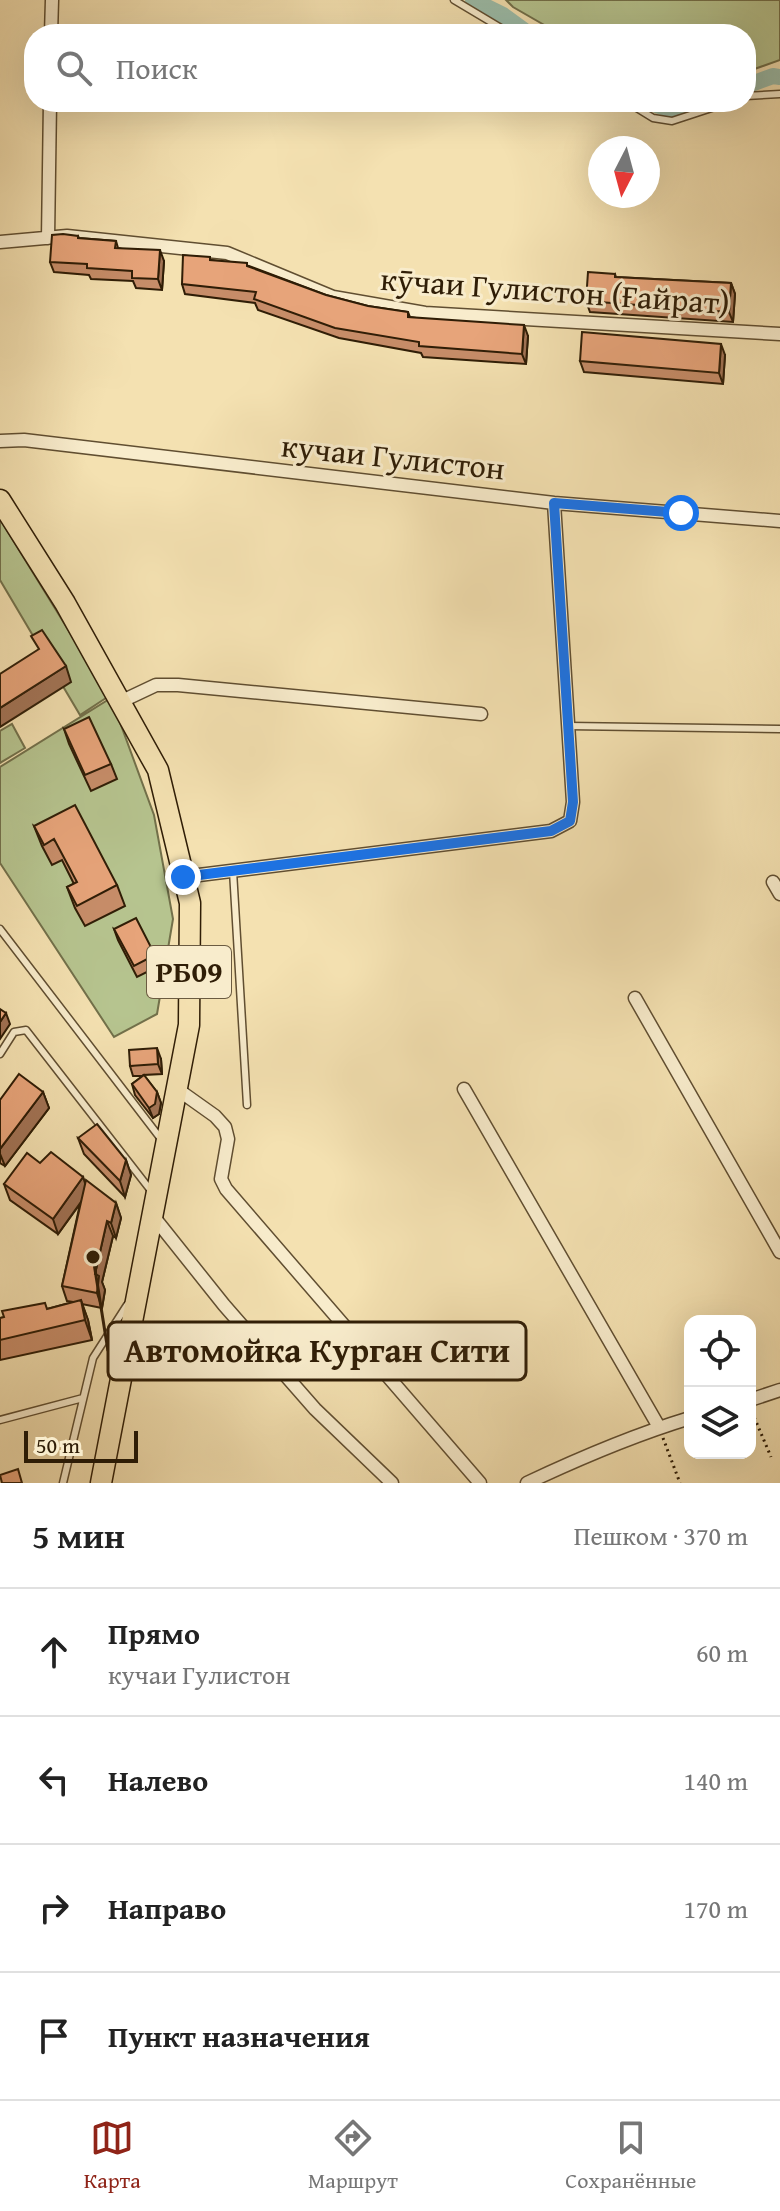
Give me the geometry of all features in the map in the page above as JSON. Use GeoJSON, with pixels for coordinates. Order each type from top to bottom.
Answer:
{"type":"FeatureCollection","features":[{"type":"Feature","properties":{"kind":"highway","name":"РБ09"},"geometry":{"type":"LineString","coordinates":[[0,500],[65,603],[158,770],[190,903],[189,1025],[101,1483]]}},
{"type":"Feature","properties":{"kind":"street"},"geometry":{"type":"LineString","coordinates":[[51,24],[52,0]]}},
{"type":"Feature","properties":{"kind":"street"},"geometry":{"type":"LineString","coordinates":[[48,238],[50,112]]}},
{"type":"Feature","properties":{"kind":"street","name":"кӯчаи Гулистон (Ғайрат)"},"geometry":{"type":"LineString","coordinates":[[0,242],[67,236],[227,253],[333,297],[425,313],[780,334]]}},
{"type":"Feature","properties":{"kind":"street","name":"кучаи Гулистон"},"geometry":{"type":"LineString","coordinates":[[0,441],[24,440],[554,503],[780,521]]}},
{"type":"Feature","properties":{"kind":"street"},"geometry":{"type":"LineString","coordinates":[[183,877],[551,831],[570,821],[573,802],[554,503]]}},
{"type":"Feature","properties":{"kind":"street"},"geometry":{"type":"LineString","coordinates":[[120,702],[156,685],[178,685],[481,714]]}},
{"type":"Feature","properties":{"kind":"street"},"geometry":{"type":"LineString","coordinates":[[773,882],[780,894]]}},
{"type":"Feature","properties":{"kind":"street"},"geometry":{"type":"LineString","coordinates":[[635,998],[780,1252]]}},
{"type":"Feature","properties":{"kind":"street"},"geometry":{"type":"LineString","coordinates":[[177,1089],[215,1116],[225,1127],[228,1139],[221,1179],[226,1189],[480,1483]]}},
{"type":"Feature","properties":{"kind":"street"},"geometry":{"type":"LineString","coordinates":[[464,1089],[659,1427]]}},
{"type":"Feature","properties":{"kind":"street"},"geometry":{"type":"LineString","coordinates":[[155,1207],[224,1305],[315,1409],[392,1483]]}},
{"type":"Feature","properties":{"kind":"street"},"geometry":{"type":"LineString","coordinates":[[756,1398],[780,1390]]}},
{"type":"Feature","properties":{"kind":"street"},"geometry":{"type":"LineString","coordinates":[[527,1483],[659,1427],[684,1420]]}},
{"type":"Feature","properties":{"kind":"lane"},"geometry":{"type":"LineString","coordinates":[[454,0],[494,24]]}},
{"type":"Feature","properties":{"kind":"lane"},"geometry":{"type":"LineString","coordinates":[[756,95],[780,94]]}},
{"type":"Feature","properties":{"kind":"lane"},"geometry":{"type":"LineString","coordinates":[[643,112],[653,118],[672,121],[699,112]]}},
{"type":"Feature","properties":{"kind":"lane"},"geometry":{"type":"LineString","coordinates":[[568,726],[780,729]]}},
{"type":"Feature","properties":{"kind":"lane"},"geometry":{"type":"LineString","coordinates":[[233,871],[247,1105]]}},
{"type":"Feature","properties":{"kind":"lane"},"geometry":{"type":"LineString","coordinates":[[0,929],[167,1147]]}},
{"type":"Feature","properties":{"kind":"lane"},"geometry":{"type":"LineString","coordinates":[[0,1054],[14,1032],[26,1030],[155,1207]]}},
{"type":"Feature","properties":{"kind":"lane"},"geometry":{"type":"LineString","coordinates":[[63,1483],[93,1358],[140,1285]]}},
{"type":"Feature","properties":{"kind":"lane"},"geometry":{"type":"LineString","coordinates":[[0,1420],[83,1398]]}},
{"type":"Feature","properties":{"kind":"path"},"geometry":{"type":"LineString","coordinates":[[756,1423],[771,1457]]}},
{"type":"Feature","properties":{"kind":"path"},"geometry":{"type":"LineString","coordinates":[[659,1427],[680,1483]]}},
{"type":"Feature","properties":{"kind":"green space"},"geometry":{"type":"Polygon","coordinates":[[[506,0],[780,0],[780,60],[756,68],[756,24],[543,24],[506,0]]]}},
{"type":"Feature","properties":{"kind":"green space"},"geometry":{"type":"Polygon","coordinates":[[[0,519],[109,696],[80,715],[0,580],[0,519]]]}},
{"type":"Feature","properties":{"kind":"green space"},"geometry":{"type":"Polygon","coordinates":[[[111,698],[154,815],[173,919],[157,1014],[114,1037],[0,863],[0,767],[111,698]]]}},
{"type":"Feature","properties":{"kind":"green space"},"geometry":{"type":"Polygon","coordinates":[[[12,724],[25,748],[0,763],[0,731],[12,724]]]}},
{"type":"Feature","properties":{"kind":"building"},"geometry":{"type":"Polygon","coordinates":[[[52,235],[116,241],[115,248],[160,250],[158,279],[132,278],[132,271],[50,262],[52,235]]]}},
{"type":"Feature","properties":{"kind":"building"},"geometry":{"type":"Polygon","coordinates":[[[183,255],[247,263],[247,266],[326,295],[408,312],[408,317],[524,325],[522,354],[419,346],[419,342],[335,328],[254,299],[256,292],[182,284],[183,255]]]}},
{"type":"Feature","properties":{"kind":"building"},"geometry":{"type":"Polygon","coordinates":[[[588,272],[615,274],[615,277],[731,283],[729,312],[586,301],[588,272]]]}},
{"type":"Feature","properties":{"kind":"building"},"geometry":{"type":"Polygon","coordinates":[[[582,332],[721,344],[719,373],[580,361],[582,332]]]}},
{"type":"Feature","properties":{"kind":"building"},"geometry":{"type":"Polygon","coordinates":[[[42,630],[66,666],[0,708],[0,674],[39,649],[31,636],[42,630]]]}},
{"type":"Feature","properties":{"kind":"building"},"geometry":{"type":"Polygon","coordinates":[[[89,717],[111,764],[85,775],[64,729],[89,717]]]}},
{"type":"Feature","properties":{"kind":"building"},"geometry":{"type":"Polygon","coordinates":[[[75,805],[117,885],[77,906],[67,887],[77,882],[54,839],[44,845],[34,826],[75,805]]]}},
{"type":"Feature","properties":{"kind":"building"},"geometry":{"type":"Polygon","coordinates":[[[136,918],[155,955],[134,966],[114,929],[136,918]]]}},
{"type":"Feature","properties":{"kind":"building"},"geometry":{"type":"Polygon","coordinates":[[[157,1048],[158,1064],[130,1066],[129,1050],[157,1048]]]}},
{"type":"Feature","properties":{"kind":"building"},"geometry":{"type":"Polygon","coordinates":[[[19,1074],[43,1092],[0,1149],[0,1100],[19,1074]]]}},
{"type":"Feature","properties":{"kind":"building"},"geometry":{"type":"Polygon","coordinates":[[[144,1075],[157,1092],[155,1104],[149,1108],[132,1084],[144,1075]]]}},
{"type":"Feature","properties":{"kind":"building"},"geometry":{"type":"Polygon","coordinates":[[[97,1124],[126,1160],[120,1181],[78,1138],[97,1124]]]}},
{"type":"Feature","properties":{"kind":"building"},"geometry":{"type":"Polygon","coordinates":[[[51,1152],[83,1177],[53,1219],[4,1184],[27,1153],[40,1163],[51,1152]]]}},
{"type":"Feature","properties":{"kind":"building"},"geometry":{"type":"Polygon","coordinates":[[[86,1180],[116,1203],[111,1223],[107,1221],[95,1274],[99,1276],[97,1293],[62,1286],[86,1180]]]}},
{"type":"Feature","properties":{"kind":"building"},"geometry":{"type":"Polygon","coordinates":[[[81,1300],[85,1320],[0,1340],[0,1318],[4,1317],[2,1311],[45,1303],[47,1309],[81,1300]]]}},
{"type":"Feature","properties":{"kind":"building"},"geometry":{"type":"Polygon","coordinates":[[[18,1469],[22,1483],[2,1483],[0,1475],[18,1469]]]}},
{"type":"Feature","properties":{"kind":"waterway"},"geometry":{"type":"LineString","coordinates":[[473,0],[515,24]]}},
{"type":"Feature","properties":{"kind":"waterway"},"geometry":{"type":"LineString","coordinates":[[756,82],[773,76],[780,77]]}},
{"type":"Feature","properties":{"kind":"place","name":"Автомойка Курган Сити"},"geometry":{"type":"Point","coordinates":[93,1257]}},
{"type":"Feature","properties":{"kind":"route"},"geometry":{"type":"LineString","coordinates":[[183,877],[551,831],[570,821],[573,802],[554,503],[681,513]]}}]}
